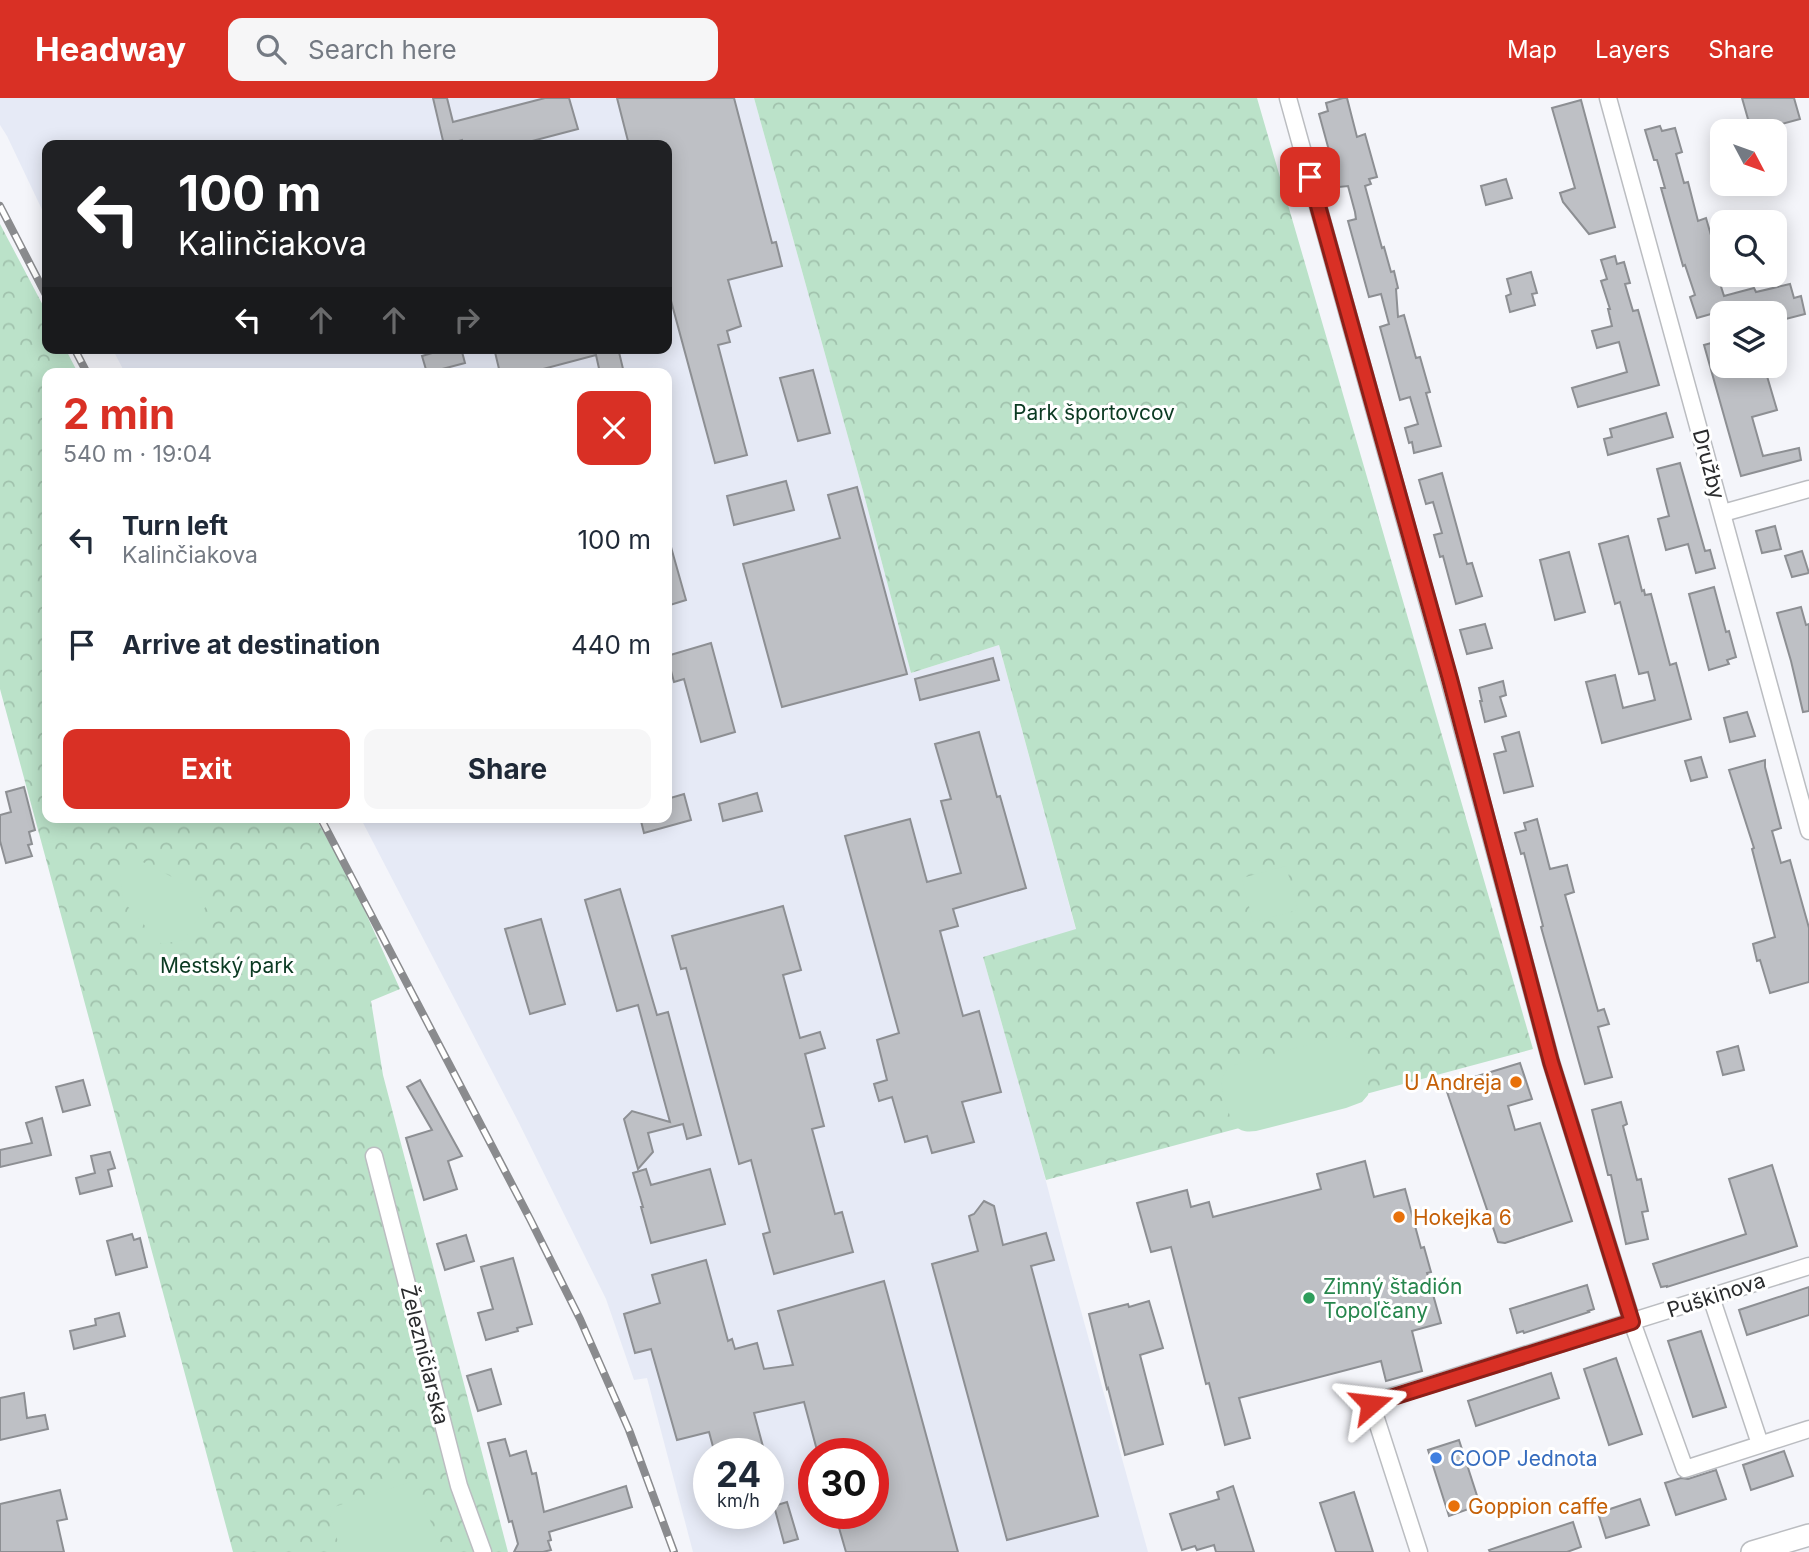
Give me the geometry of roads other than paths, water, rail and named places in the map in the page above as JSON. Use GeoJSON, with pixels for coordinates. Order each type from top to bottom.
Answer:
{"type":"FeatureCollection","features":[{"type":"Feature","properties":{"kind":"main road"},"geometry":{"type":"LineString","coordinates":[[1752,1552],[1809,1535]]}},
{"type":"Feature","properties":{"kind":"street"},"geometry":{"type":"LineString","coordinates":[[1288,98],[1450,679],[1551,1062],[1632,1322],[1685,1469],[1809,1429]]}},
{"type":"Feature","properties":{"kind":"street","name":"Družby"},"geometry":{"type":"LineString","coordinates":[[1608,98],[1809,831]]}},
{"type":"Feature","properties":{"kind":"street"},"geometry":{"type":"LineString","coordinates":[[1723,513],[1809,489]]}},
{"type":"Feature","properties":{"kind":"street","name":"Železničiarska"},"geometry":{"type":"LineString","coordinates":[[374,1156],[446,1439],[459,1486],[483,1552]]}},
{"type":"Feature","properties":{"kind":"street","name":"Puškinova"},"geometry":{"type":"LineString","coordinates":[[1419,1552],[1371,1404],[1809,1266]]}},
{"type":"Feature","properties":{"kind":"street"},"geometry":{"type":"LineString","coordinates":[[1711,1297],[1760,1444]]}},
{"type":"Feature","properties":{"kind":"railway"},"geometry":{"type":"LineString","coordinates":[[0,206],[42,287]]}},
{"type":"Feature","properties":{"kind":"railway"},"geometry":{"type":"LineString","coordinates":[[77,354],[84,368]]}},
{"type":"Feature","properties":{"kind":"railway"},"geometry":{"type":"LineString","coordinates":[[323,823],[580,1319],[629,1430],[674,1552]]}},
{"type":"Feature","properties":{"kind":"place","name":"U Andreja"},"geometry":{"type":"Point","coordinates":[1516,1082]}},
{"type":"Feature","properties":{"kind":"place","name":"Hokejka 6"},"geometry":{"type":"Point","coordinates":[1399,1217]}},
{"type":"Feature","properties":{"kind":"place","name":"Zimný štadión Topoľčany"},"geometry":{"type":"Point","coordinates":[1309,1298]}},
{"type":"Feature","properties":{"kind":"place","name":"COOP Jednota"},"geometry":{"type":"Point","coordinates":[1436,1458]}},
{"type":"Feature","properties":{"kind":"place","name":"Goppion caffe"},"geometry":{"type":"Point","coordinates":[1454,1506]}},
{"type":"Feature","properties":{"kind":"park label","name":"Park športovcov"},"geometry":{"type":"Point","coordinates":[1094,412]}},
{"type":"Feature","properties":{"kind":"park label","name":"Mestský park"},"geometry":{"type":"Point","coordinates":[227,965]}}]}
